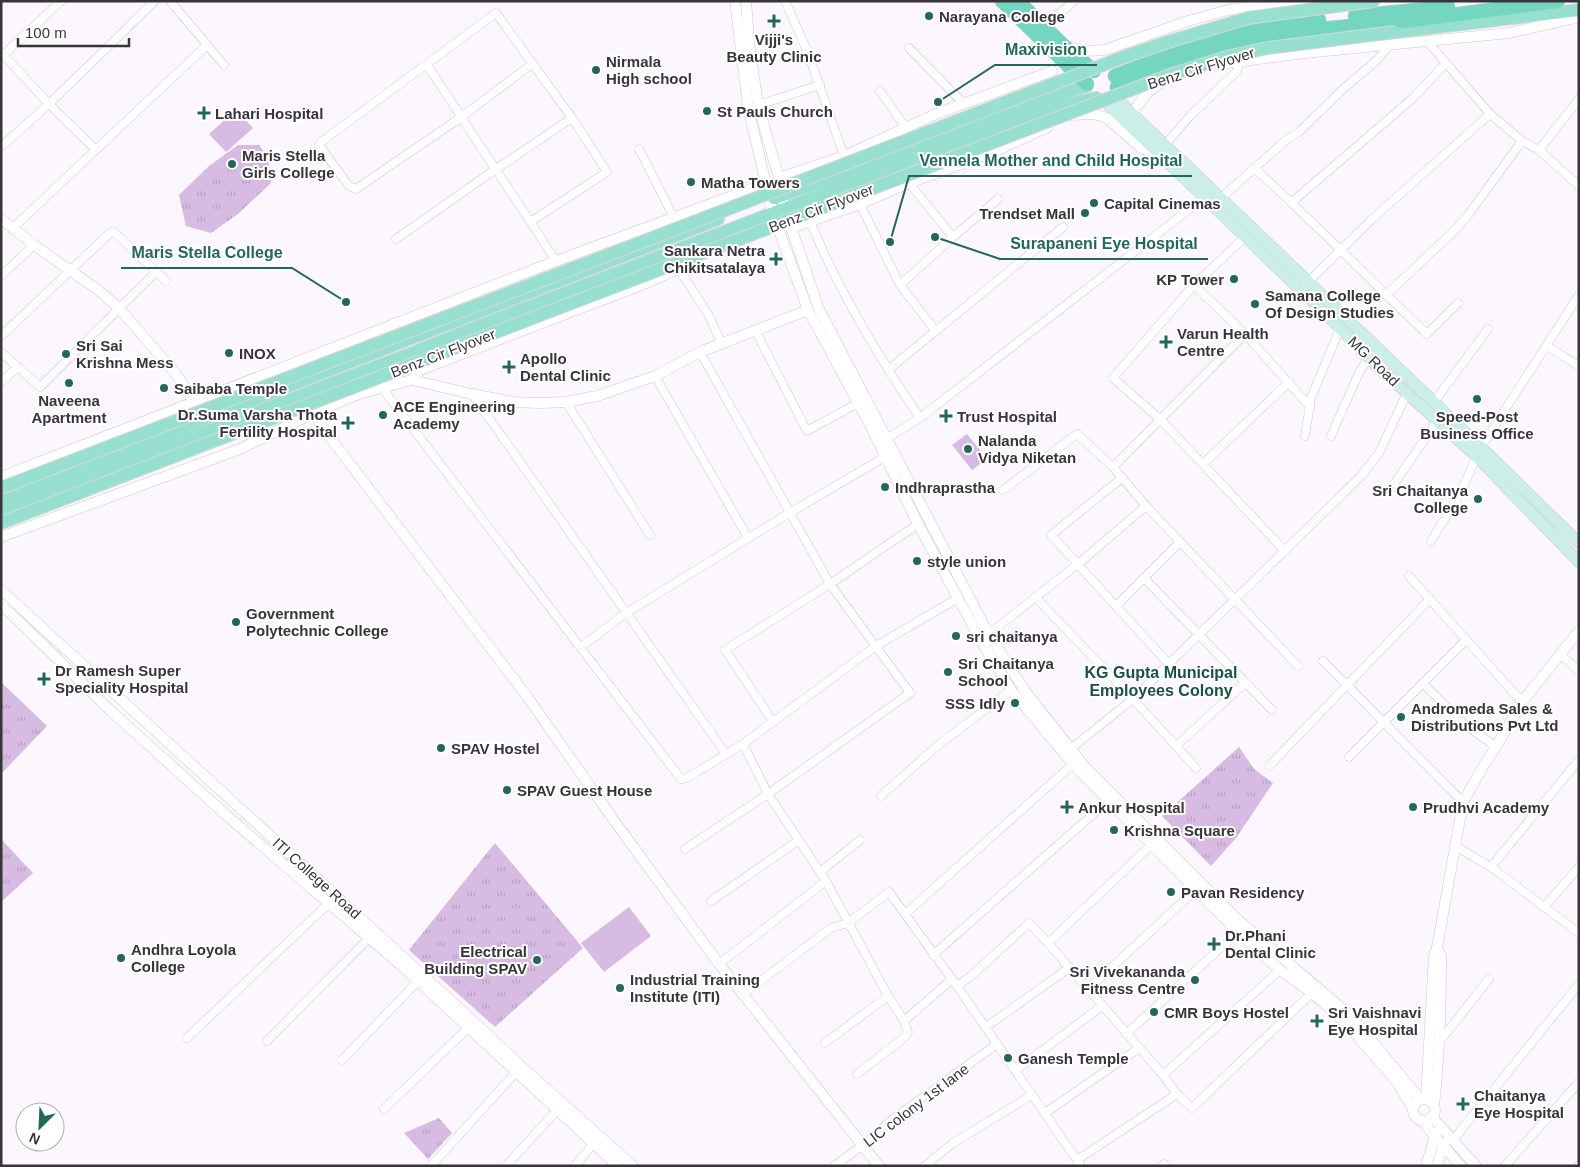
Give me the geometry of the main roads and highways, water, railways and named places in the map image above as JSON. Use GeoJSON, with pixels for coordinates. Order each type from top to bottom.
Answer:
{"type":"FeatureCollection","features":[{"type":"Feature","properties":{"kind":"highway"},"geometry":{"type":"LineString","coordinates":[[1002,1],[1058,48],[1094,72]]}},
{"type":"Feature","properties":{"kind":"highway"},"geometry":{"type":"LineString","coordinates":[[1018,1],[1044,27],[1087,85],[1092,95],[1109,91],[1206,52],[1241,41],[1331,28],[1412,20],[1558,1]]}},
{"type":"Feature","properties":{"kind":"highway"},"geometry":{"type":"LineString","coordinates":[[1109,91],[1169,54],[1233,34],[1297,23],[1496,1]]}},
{"type":"Feature","properties":{"kind":"highway"},"geometry":{"type":"LineString","coordinates":[[1087,85],[1094,72],[1099,69],[1105,69],[1109,91]]}},
{"type":"Feature","properties":{"kind":"main road"},"geometry":{"type":"LineString","coordinates":[[2,478],[1120,58],[1248,18],[1374,1]]}},
{"type":"Feature","properties":{"kind":"main road","name":"Benz Cir Flyover"},"geometry":{"type":"LineString","coordinates":[[1,523],[586,297],[1167,76],[1230,56],[1268,48],[1579,10]]}},
{"type":"Feature","properties":{"kind":"main road"},"geometry":{"type":"LineString","coordinates":[[1,500],[206,418],[776,197],[1087,85]]}},
{"type":"Feature","properties":{"kind":"main road"},"geometry":{"type":"LineString","coordinates":[[1,511],[963,140],[1053,108],[1109,91]]}},
{"type":"Feature","properties":{"kind":"main road","name":"MG Road"},"geometry":{"type":"LineString","coordinates":[[1109,91],[1434,402],[1579,562]]}},
{"type":"Feature","properties":{"kind":"main road","name":"MG Road"},"geometry":{"type":"LineString","coordinates":[[1109,91],[1164,159],[1340,328],[1368,358],[1437,421],[1479,452],[1579,543]]}},
{"type":"Feature","properties":{"kind":"main road"},"geometry":{"type":"LineString","coordinates":[[1357,346],[1365,337]]}},
{"type":"Feature","properties":{"kind":"place","name":"Narayana College"},"geometry":{"type":"Point","coordinates":[929,16]}},
{"type":"Feature","properties":{"kind":"place","name":"Vijji's Beauty Clinic"},"geometry":{"type":"Point","coordinates":[774,21]}},
{"type":"Feature","properties":{"kind":"place","name":"Nirmala High school"},"geometry":{"type":"Point","coordinates":[596,70]}},
{"type":"Feature","properties":{"kind":"place","name":"Maxivision"},"geometry":{"type":"Point","coordinates":[938,102]}},
{"type":"Feature","properties":{"kind":"place","name":"St Pauls Church"},"geometry":{"type":"Point","coordinates":[707,111]}},
{"type":"Feature","properties":{"kind":"place","name":"Lahari Hospital"},"geometry":{"type":"Point","coordinates":[204,113]}},
{"type":"Feature","properties":{"kind":"place","name":"Maris Stella Girls College"},"geometry":{"type":"Point","coordinates":[232,164]}},
{"type":"Feature","properties":{"kind":"place","name":"Matha Towers"},"geometry":{"type":"Point","coordinates":[691,182]}},
{"type":"Feature","properties":{"kind":"place","name":"Capital Cinemas"},"geometry":{"type":"Point","coordinates":[1094,203]}},
{"type":"Feature","properties":{"kind":"place","name":"Trendset Mall"},"geometry":{"type":"Point","coordinates":[1085,213]}},
{"type":"Feature","properties":{"kind":"place","name":"Surapaneni Eye Hospital"},"geometry":{"type":"Point","coordinates":[935,237]}},
{"type":"Feature","properties":{"kind":"place","name":"Vennela Mother and Child Hospital"},"geometry":{"type":"Point","coordinates":[890,242]}},
{"type":"Feature","properties":{"kind":"place","name":"Sankara Netra Chikitsatalaya"},"geometry":{"type":"Point","coordinates":[776,259]}},
{"type":"Feature","properties":{"kind":"place","name":"KP Tower"},"geometry":{"type":"Point","coordinates":[1234,279]}},
{"type":"Feature","properties":{"kind":"place","name":"Maris Stella College"},"geometry":{"type":"Point","coordinates":[346,302]}},
{"type":"Feature","properties":{"kind":"place","name":"Samana College Of Design Studies"},"geometry":{"type":"Point","coordinates":[1255,304]}},
{"type":"Feature","properties":{"kind":"place","name":"Varun Health Centre"},"geometry":{"type":"Point","coordinates":[1166,342]}},
{"type":"Feature","properties":{"kind":"place","name":"INOX"},"geometry":{"type":"Point","coordinates":[229,353]}},
{"type":"Feature","properties":{"kind":"place","name":"Sri Sai Krishna Mess"},"geometry":{"type":"Point","coordinates":[66,354]}},
{"type":"Feature","properties":{"kind":"place","name":"Apollo Dental Clinic"},"geometry":{"type":"Point","coordinates":[509,367]}},
{"type":"Feature","properties":{"kind":"place","name":"Naveena Apartment"},"geometry":{"type":"Point","coordinates":[69,383]}},
{"type":"Feature","properties":{"kind":"place","name":"Saibaba Temple"},"geometry":{"type":"Point","coordinates":[164,388]}},
{"type":"Feature","properties":{"kind":"place","name":"Speed-Post Business Office"},"geometry":{"type":"Point","coordinates":[1477,399]}},
{"type":"Feature","properties":{"kind":"place","name":"ACE Engineering Academy"},"geometry":{"type":"Point","coordinates":[383,415]}},
{"type":"Feature","properties":{"kind":"place","name":"Trust Hospital"},"geometry":{"type":"Point","coordinates":[946,416]}},
{"type":"Feature","properties":{"kind":"place","name":"Dr.Suma Varsha Thota Fertility Hospital"},"geometry":{"type":"Point","coordinates":[348,423]}},
{"type":"Feature","properties":{"kind":"place","name":"Nalanda Vidya Niketan"},"geometry":{"type":"Point","coordinates":[968,449]}},
{"type":"Feature","properties":{"kind":"place","name":"Indhraprastha"},"geometry":{"type":"Point","coordinates":[885,487]}},
{"type":"Feature","properties":{"kind":"place","name":"Sri Chaitanya College"},"geometry":{"type":"Point","coordinates":[1478,499]}},
{"type":"Feature","properties":{"kind":"place","name":"style union"},"geometry":{"type":"Point","coordinates":[917,561]}},
{"type":"Feature","properties":{"kind":"place","name":"Government Polytechnic College"},"geometry":{"type":"Point","coordinates":[236,622]}},
{"type":"Feature","properties":{"kind":"place","name":"sri chaitanya"},"geometry":{"type":"Point","coordinates":[956,636]}},
{"type":"Feature","properties":{"kind":"place","name":"Sri Chaitanya School"},"geometry":{"type":"Point","coordinates":[948,672]}},
{"type":"Feature","properties":{"kind":"place","name":"Dr Ramesh Super Speciality Hospital"},"geometry":{"type":"Point","coordinates":[44,679]}},
{"type":"Feature","properties":{"kind":"place","name":"SSS Idly"},"geometry":{"type":"Point","coordinates":[1015,703]}},
{"type":"Feature","properties":{"kind":"place","name":"Andromeda Sales & Distributions Pvt Ltd"},"geometry":{"type":"Point","coordinates":[1401,717]}},
{"type":"Feature","properties":{"kind":"place","name":"SPAV Hostel"},"geometry":{"type":"Point","coordinates":[441,748]}},
{"type":"Feature","properties":{"kind":"place","name":"SPAV Guest House"},"geometry":{"type":"Point","coordinates":[507,790]}},
{"type":"Feature","properties":{"kind":"place","name":"Ankur Hospital"},"geometry":{"type":"Point","coordinates":[1067,807]}},
{"type":"Feature","properties":{"kind":"place","name":"Prudhvi Academy"},"geometry":{"type":"Point","coordinates":[1413,807]}},
{"type":"Feature","properties":{"kind":"place","name":"Krishna Square"},"geometry":{"type":"Point","coordinates":[1114,830]}},
{"type":"Feature","properties":{"kind":"place","name":"Pavan Residency"},"geometry":{"type":"Point","coordinates":[1171,892]}},
{"type":"Feature","properties":{"kind":"place","name":"Dr.Phani Dental Clinic"},"geometry":{"type":"Point","coordinates":[1214,944]}},
{"type":"Feature","properties":{"kind":"place","name":"Andhra Loyola College"},"geometry":{"type":"Point","coordinates":[121,958]}},
{"type":"Feature","properties":{"kind":"place","name":"Electrical Building SPAV"},"geometry":{"type":"Point","coordinates":[537,960]}},
{"type":"Feature","properties":{"kind":"place","name":"Sri Vivekananda Fitness Centre"},"geometry":{"type":"Point","coordinates":[1195,980]}},
{"type":"Feature","properties":{"kind":"place","name":"Industrial Training Institute (ITI)"},"geometry":{"type":"Point","coordinates":[620,988]}},
{"type":"Feature","properties":{"kind":"place","name":"CMR Boys Hostel"},"geometry":{"type":"Point","coordinates":[1154,1012]}},
{"type":"Feature","properties":{"kind":"place","name":"Sri Vaishnavi Eye Hospital"},"geometry":{"type":"Point","coordinates":[1317,1021]}},
{"type":"Feature","properties":{"kind":"place","name":"Ganesh Temple"},"geometry":{"type":"Point","coordinates":[1008,1058]}},
{"type":"Feature","properties":{"kind":"place","name":"Chaitanya Eye Hospital"},"geometry":{"type":"Point","coordinates":[1463,1104]}},
{"type":"Feature","properties":{"kind":"district","name":"KG Gupta Municipal Employees Colony"},"geometry":{"type":"Point","coordinates":[1161,681]}}]}
